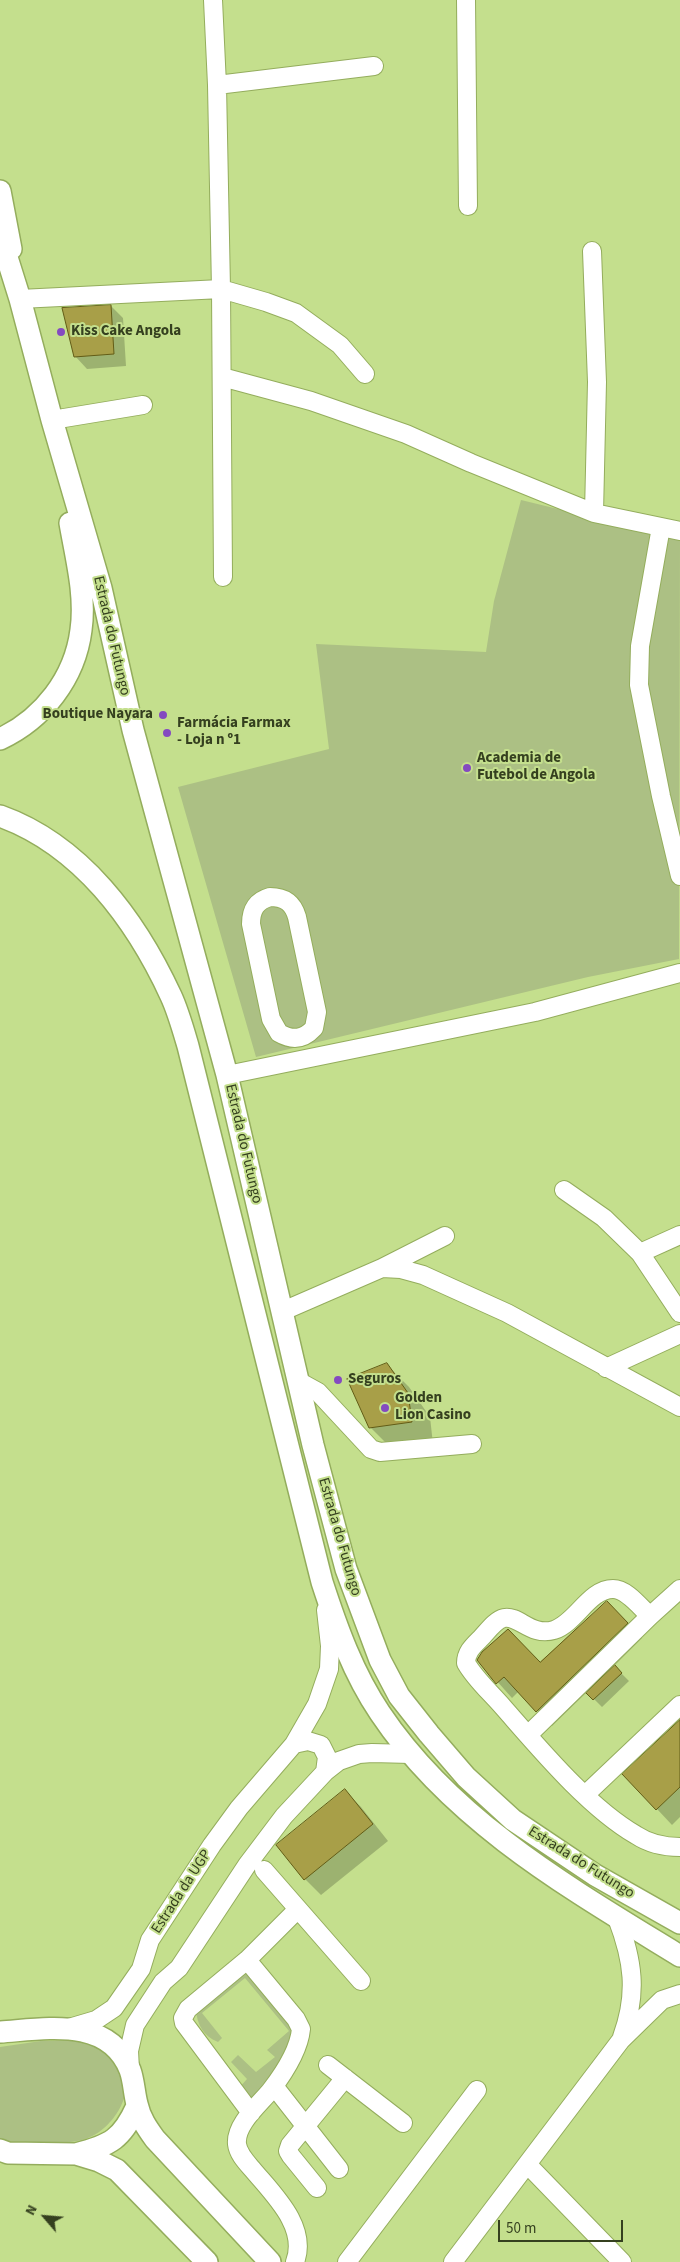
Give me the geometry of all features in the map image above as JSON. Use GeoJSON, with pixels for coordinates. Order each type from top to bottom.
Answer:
{"type":"FeatureCollection","features":[{"type":"Feature","properties":{"kind":"main road"},"geometry":{"type":"LineString","coordinates":[[0,191],[20,299]]}},
{"type":"Feature","properties":{"kind":"main road","name":"Estrada do Futungo"},"geometry":{"type":"LineString","coordinates":[[0,235],[20,299],[52,420],[101,588],[133,730],[227,1075],[313,1445],[346,1569],[380,1660],[399,1696],[466,1777],[513,1820],[595,1875],[680,1923]]}},
{"type":"Feature","properties":{"kind":"main road"},"geometry":{"type":"LineString","coordinates":[[0,740],[31,720],[42,710],[61,686],[76,652],[81,630],[80,580],[52,420]]}},
{"type":"Feature","properties":{"kind":"main road","name":"Estrada do Futungo"},"geometry":{"type":"LineString","coordinates":[[0,816],[15,821],[51,843],[84,868],[109,894],[130,923],[172,996],[188,1046],[322,1582],[338,1630],[358,1675],[380,1713],[411,1754],[447,1793],[500,1839],[617,1918],[680,1956]]}},
{"type":"Feature","properties":{"kind":"main road"},"geometry":{"type":"LineString","coordinates":[[0,2032],[69,2028],[89,2032],[104,2038],[119,2052],[130,2070],[137,2106],[144,2123],[155,2139],[270,2262]]}},
{"type":"Feature","properties":{"kind":"main road"},"geometry":{"type":"LineString","coordinates":[[0,2150],[8,2153],[76,2154],[101,2148],[112,2142],[122,2133],[137,2106]]}},
{"type":"Feature","properties":{"kind":"main road"},"geometry":{"type":"LineString","coordinates":[[76,2154],[99,2161],[117,2170],[207,2262]]}},
{"type":"Feature","properties":{"kind":"street"},"geometry":{"type":"LineString","coordinates":[[213,0],[222,289],[223,577]]}},
{"type":"Feature","properties":{"kind":"street"},"geometry":{"type":"LineString","coordinates":[[466,0],[468,206]]}},
{"type":"Feature","properties":{"kind":"street"},"geometry":{"type":"LineString","coordinates":[[217,85],[374,66]]}},
{"type":"Feature","properties":{"kind":"street"},"geometry":{"type":"LineString","coordinates":[[592,251],[597,382],[594,513]]}},
{"type":"Feature","properties":{"kind":"street"},"geometry":{"type":"LineString","coordinates":[[20,299],[222,289],[296,313],[340,345],[365,374]]}},
{"type":"Feature","properties":{"kind":"street"},"geometry":{"type":"LineString","coordinates":[[222,377],[311,401],[406,434],[471,464],[594,513],[680,531]]}},
{"type":"Feature","properties":{"kind":"street"},"geometry":{"type":"LineString","coordinates":[[52,420],[144,405]]}},
{"type":"Feature","properties":{"kind":"street"},"geometry":{"type":"LineString","coordinates":[[661,527],[640,646],[639,685],[661,796],[680,876]]}},
{"type":"Feature","properties":{"kind":"street"},"geometry":{"type":"LineString","coordinates":[[270,897],[284,899],[294,909],[317,1012],[314,1028],[302,1038],[294,1039],[279,1033],[274,1027],[251,924],[253,909],[263,899],[270,897]]}},
{"type":"Feature","properties":{"kind":"street"},"geometry":{"type":"LineString","coordinates":[[227,1075],[535,1012],[680,973]]}},
{"type":"Feature","properties":{"kind":"street"},"geometry":{"type":"LineString","coordinates":[[294,1039],[298,1061]]}},
{"type":"Feature","properties":{"kind":"street"},"geometry":{"type":"LineString","coordinates":[[564,1190],[604,1218],[640,1253],[680,1313]]}},
{"type":"Feature","properties":{"kind":"street"},"geometry":{"type":"LineString","coordinates":[[640,1253],[680,1235]]}},
{"type":"Feature","properties":{"kind":"street"},"geometry":{"type":"LineString","coordinates":[[283,1311],[382,1268],[445,1236]]}},
{"type":"Feature","properties":{"kind":"street"},"geometry":{"type":"LineString","coordinates":[[382,1268],[401,1269],[423,1275],[507,1313],[680,1407]]}},
{"type":"Feature","properties":{"kind":"street"},"geometry":{"type":"LineString","coordinates":[[606,1368],[680,1334]]}},
{"type":"Feature","properties":{"kind":"street"},"geometry":{"type":"LineString","coordinates":[[298,1381],[318,1392],[371,1449],[380,1452],[472,1444]]}},
{"type":"Feature","properties":{"kind":"street","name":"Estrada da UGP"},"geometry":{"type":"LineString","coordinates":[[69,2028],[96,2020],[114,2008],[141,1969],[150,1940],[212,1845],[239,1808],[294,1744],[317,1704],[329,1669],[328,1624],[322,1582]]}},
{"type":"Feature","properties":{"kind":"street"},"geometry":{"type":"LineString","coordinates":[[650,1616],[624,1592],[613,1589],[597,1595],[560,1628],[535,1631],[513,1620],[504,1618],[499,1620],[470,1648],[466,1656],[466,1663],[528,1735],[585,1795],[636,1835],[654,1843],[680,1847]]}},
{"type":"Feature","properties":{"kind":"street"},"geometry":{"type":"LineString","coordinates":[[528,1735],[680,1589]]}},
{"type":"Feature","properties":{"kind":"street"},"geometry":{"type":"LineString","coordinates":[[585,1795],[680,1705]]}},
{"type":"Feature","properties":{"kind":"street"},"geometry":{"type":"LineString","coordinates":[[294,1744],[308,1741],[321,1745],[327,1757],[325,1772]]}},
{"type":"Feature","properties":{"kind":"street"},"geometry":{"type":"LineString","coordinates":[[130,2070],[130,2044],[135,2025],[163,1982],[179,1968],[247,1865],[284,1816],[325,1772],[339,1761],[359,1754],[411,1754]]}},
{"type":"Feature","properties":{"kind":"street"},"geometry":{"type":"LineString","coordinates":[[264,1870],[361,1981]]}},
{"type":"Feature","properties":{"kind":"street"},"geometry":{"type":"LineString","coordinates":[[251,2113],[184,2023],[183,2018],[188,2009],[247,1960],[298,1909]]}},
{"type":"Feature","properties":{"kind":"street"},"geometry":{"type":"LineString","coordinates":[[617,1918],[626,1942],[633,1990],[630,2016],[621,2040]]}},
{"type":"Feature","properties":{"kind":"street"},"geometry":{"type":"LineString","coordinates":[[247,1960],[296,2019],[301,2029],[297,2049],[274,2086],[251,2113],[240,2130],[237,2144],[242,2156],[292,2220],[300,2250],[295,2262]]}},
{"type":"Feature","properties":{"kind":"street"},"geometry":{"type":"LineString","coordinates":[[453,2262],[621,2040],[662,2000],[680,1994]]}},
{"type":"Feature","properties":{"kind":"street"},"geometry":{"type":"LineString","coordinates":[[328,2065],[404,2123]]}},
{"type":"Feature","properties":{"kind":"street"},"geometry":{"type":"LineString","coordinates":[[317,2188],[288,2151],[290,2145],[345,2078]]}},
{"type":"Feature","properties":{"kind":"street"},"geometry":{"type":"LineString","coordinates":[[274,2086],[338,2169]]}},
{"type":"Feature","properties":{"kind":"street"},"geometry":{"type":"LineString","coordinates":[[347,2262],[477,2090]]}},
{"type":"Feature","properties":{"kind":"street"},"geometry":{"type":"LineString","coordinates":[[528,2164],[622,2262]]}},
{"type":"Feature","properties":{"kind":"green space","name":"Academia de Futebol de Angola"},"geometry":{"type":"Polygon","coordinates":[[[521,500],[680,537],[679,959],[588,977],[256,1057],[178,787],[329,749],[316,644],[486,652],[494,601],[521,500]]]}},
{"type":"Feature","properties":{"kind":"green space"},"geometry":{"type":"Polygon","coordinates":[[[242,1972],[248,1973],[294,2029],[291,2044],[255,2098],[246,2096],[239,2088],[247,2079],[231,2062],[238,2055],[256,2072],[275,2057],[267,2050],[289,2031],[245,1978],[202,2013],[222,2038],[218,2042],[208,2036],[202,2029],[196,2010],[242,1972]]]}},
{"type":"Feature","properties":{"kind":"green space"},"geometry":{"type":"Polygon","coordinates":[[[80,2040],[107,2053],[120,2067],[125,2077],[124,2098],[120,2108],[106,2127],[88,2138],[61,2143],[8,2144],[0,2140],[0,2047],[41,2041],[80,2040]]]}},
{"type":"Feature","properties":{"kind":"building"},"geometry":{"type":"Polygon","coordinates":[[[111,305],[114,354],[74,357],[62,308],[111,305]]]}},
{"type":"Feature","properties":{"kind":"building","name":"Golden Lion Casino"},"geometry":{"type":"Polygon","coordinates":[[[387,1363],[408,1393],[412,1422],[369,1428],[347,1379],[387,1363]]]}},
{"type":"Feature","properties":{"kind":"building"},"geometry":{"type":"Polygon","coordinates":[[[607,1601],[628,1623],[536,1712],[504,1677],[496,1684],[477,1660],[482,1652],[508,1629],[540,1662],[607,1601]]]}},
{"type":"Feature","properties":{"kind":"building"},"geometry":{"type":"Polygon","coordinates":[[[615,1665],[622,1673],[593,1700],[586,1693],[615,1665]]]}},
{"type":"Feature","properties":{"kind":"building"},"geometry":{"type":"Polygon","coordinates":[[[680,1720],[680,1787],[656,1810],[622,1774],[680,1720]]]}},
{"type":"Feature","properties":{"kind":"building"},"geometry":{"type":"Polygon","coordinates":[[[345,1789],[373,1824],[304,1880],[276,1845],[345,1789]]]}},
{"type":"Feature","properties":{"kind":"place","name":"Kiss Cake Angola"},"geometry":{"type":"Point","coordinates":[61,332]}},
{"type":"Feature","properties":{"kind":"place","name":"Boutique Nayara"},"geometry":{"type":"Point","coordinates":[163,715]}},
{"type":"Feature","properties":{"kind":"place","name":"Farmácia Farmax - Loja n º1"},"geometry":{"type":"Point","coordinates":[167,733]}},
{"type":"Feature","properties":{"kind":"place","name":"Academia de Futebol de Angola"},"geometry":{"type":"Point","coordinates":[467,768]}},
{"type":"Feature","properties":{"kind":"place","name":"Seguros"},"geometry":{"type":"Point","coordinates":[338,1380]}},
{"type":"Feature","properties":{"kind":"place","name":"Golden Lion Casino"},"geometry":{"type":"Point","coordinates":[385,1408]}}]}
